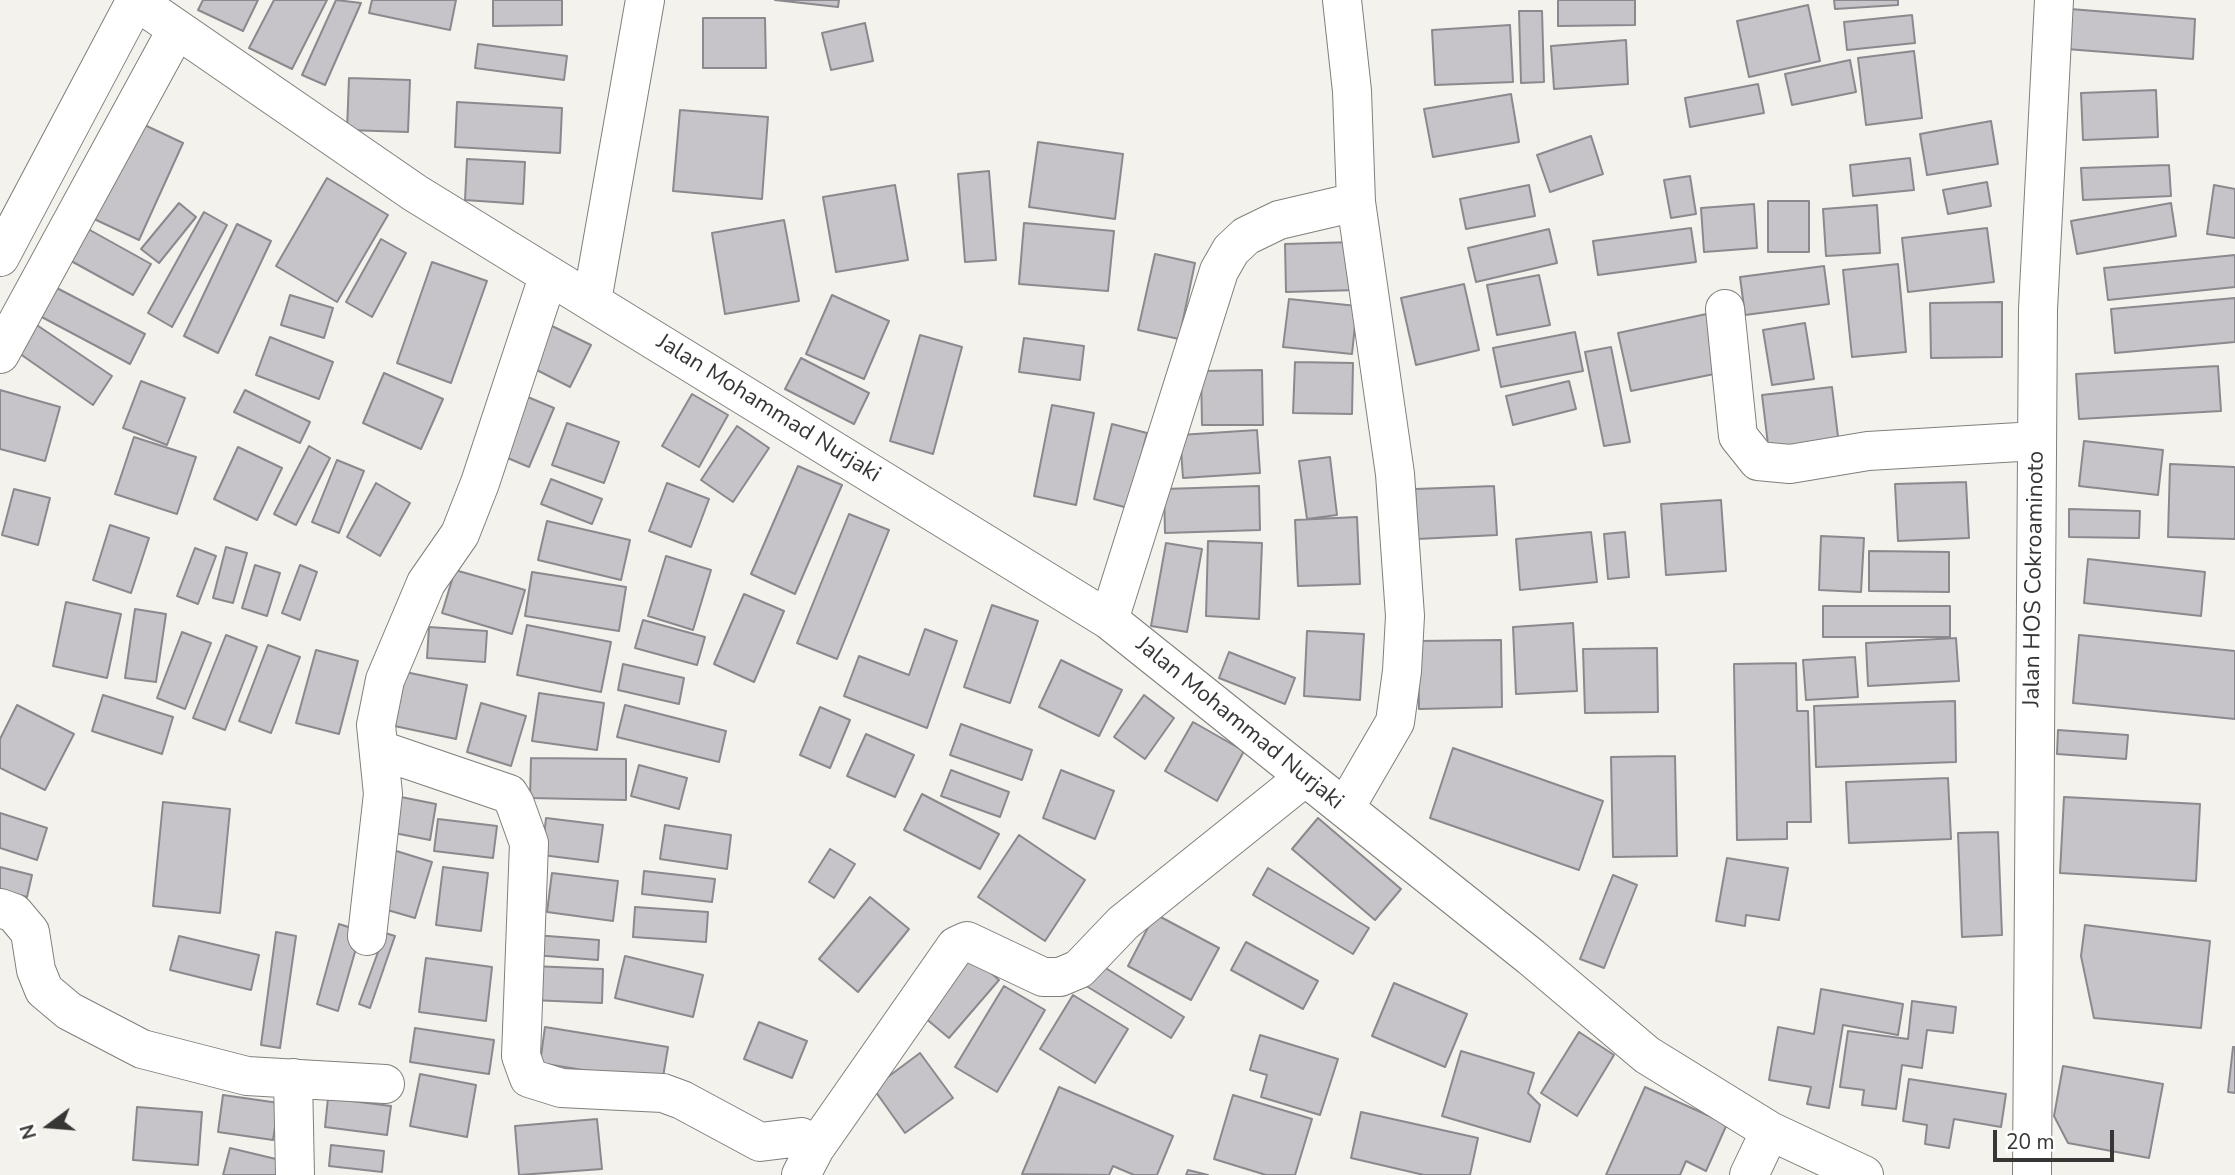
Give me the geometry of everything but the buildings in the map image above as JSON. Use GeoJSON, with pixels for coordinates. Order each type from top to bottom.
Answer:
{"type":"FeatureCollection","features":[{"type":"Feature","properties":{"kind":"street"},"geometry":{"type":"LineString","coordinates":[[0,257],[135,0]]}},
{"type":"Feature","properties":{"kind":"street","name":"Jalan Mohammad Nurjaki"},"geometry":{"type":"LineString","coordinates":[[135,0],[415,193],[1109,620],[1345,808],[1647,1055],[1770,1131],[1864,1175]]}},
{"type":"Feature","properties":{"kind":"street"},"geometry":{"type":"LineString","coordinates":[[592,301],[645,0]]}},
{"type":"Feature","properties":{"kind":"street"},"geometry":{"type":"LineString","coordinates":[[1342,0],[1352,91],[1356,202],[1395,474],[1405,616],[1402,671],[1395,722],[1345,808]]}},
{"type":"Feature","properties":{"kind":"street","name":"Jalan HOS Cokroaminoto"},"geometry":{"type":"LineString","coordinates":[[2025,1170],[2038,309],[2054,0]]}},
{"type":"Feature","properties":{"kind":"street"},"geometry":{"type":"LineString","coordinates":[[0,354],[177,29]]}},
{"type":"Feature","properties":{"kind":"street"},"geometry":{"type":"LineString","coordinates":[[1109,620],[1219,271],[1231,250],[1246,236],[1279,220],[1356,202]]}},
{"type":"Feature","properties":{"kind":"street"},"geometry":{"type":"LineString","coordinates":[[367,936],[383,794],[376,726],[385,680],[426,583],[460,534],[480,483],[548,276]]}},
{"type":"Feature","properties":{"kind":"street"},"geometry":{"type":"LineString","coordinates":[[1726,309],[1738,436],[1758,461],[1790,464],[1868,451],[2036,441]]}},
{"type":"Feature","properties":{"kind":"street"},"geometry":{"type":"LineString","coordinates":[[380,750],[509,794],[515,804],[529,844],[521,1056],[529,1078],[561,1087],[663,1093],[682,1100],[760,1142],[807,1151],[956,946],[967,941],[1043,977],[1060,977],[1079,969],[1123,923],[1305,777]]}},
{"type":"Feature","properties":{"kind":"street"},"geometry":{"type":"LineString","coordinates":[[0,908],[14,913],[30,932],[36,970],[44,990],[69,1011],[142,1049],[247,1076],[384,1084]]}},
{"type":"Feature","properties":{"kind":"street"},"geometry":{"type":"LineString","coordinates":[[293,1079],[295,1175]]}},
{"type":"Feature","properties":{"kind":"street"},"geometry":{"type":"LineString","coordinates":[[1749,1175],[1770,1131]]}}]}
